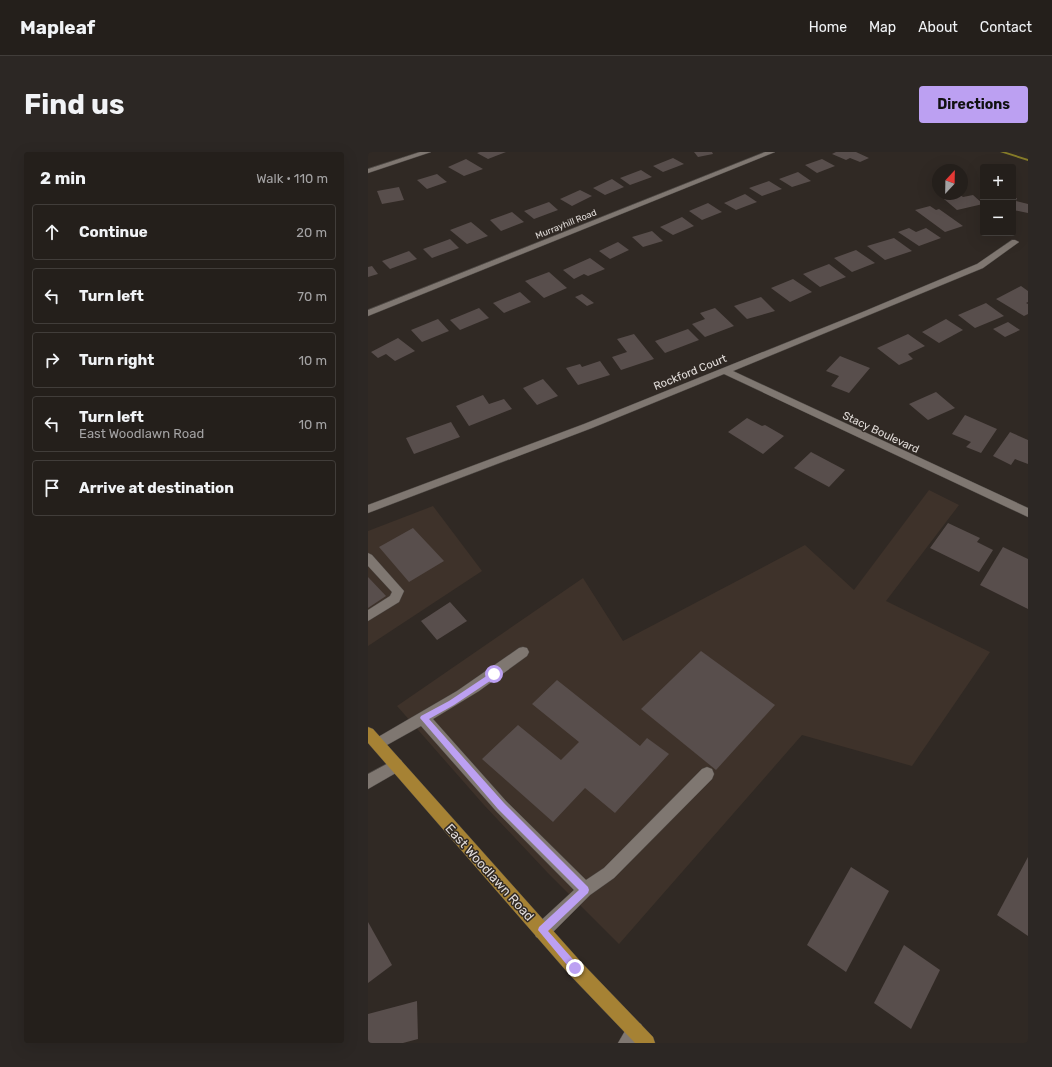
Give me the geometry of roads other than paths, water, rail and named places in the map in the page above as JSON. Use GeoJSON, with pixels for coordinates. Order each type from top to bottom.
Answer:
{"type":"FeatureCollection","features":[{"type":"Feature","properties":{"kind":"main road","name":"East Woodlawn Road"},"geometry":{"type":"LineString","coordinates":[[373,738],[396,766],[542,930],[630,1036],[647,1043]]}},
{"type":"Feature","properties":{"kind":"street"},"geometry":{"type":"LineString","coordinates":[[368,171],[428,152]]}},
{"type":"Feature","properties":{"kind":"street","name":"Murrayhill Road"},"geometry":{"type":"LineString","coordinates":[[368,313],[771,152]]}},
{"type":"Feature","properties":{"kind":"street","name":"Rockford Court"},"geometry":{"type":"LineString","coordinates":[[368,509],[588,426],[980,266],[1015,242]]}},
{"type":"Feature","properties":{"kind":"street","name":"Stacy Boulevard"},"geometry":{"type":"LineString","coordinates":[[725,371],[1028,513]]}},
{"type":"Feature","properties":{"kind":"street"},"geometry":{"type":"LineString","coordinates":[[368,558],[398,591],[395,599],[368,616]]}},
{"type":"Feature","properties":{"kind":"street"},"geometry":{"type":"LineString","coordinates":[[373,738],[423,718],[451,703],[523,652]]}},
{"type":"Feature","properties":{"kind":"street"},"geometry":{"type":"LineString","coordinates":[[423,718],[501,806],[585,890]]}},
{"type":"Feature","properties":{"kind":"street"},"geometry":{"type":"LineString","coordinates":[[368,782],[396,766]]}},
{"type":"Feature","properties":{"kind":"street"},"geometry":{"type":"LineString","coordinates":[[542,930],[585,890],[609,873],[707,774]]}},
{"type":"Feature","properties":{"kind":"waterway"},"geometry":{"type":"LineString","coordinates":[[1002,152],[1028,160]]}}]}
